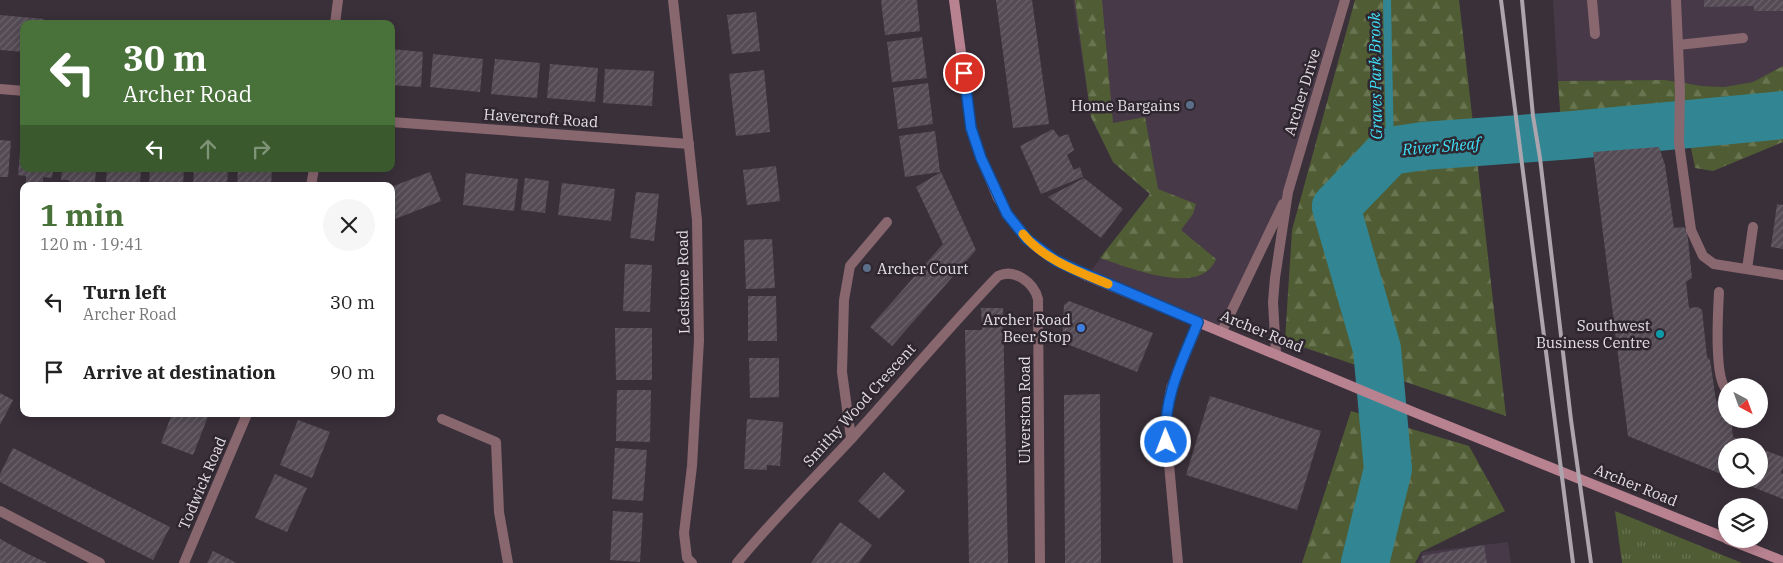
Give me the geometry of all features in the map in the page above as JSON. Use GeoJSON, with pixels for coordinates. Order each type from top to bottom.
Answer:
{"type":"FeatureCollection","features":[{"type":"Feature","properties":{"kind":"street"},"geometry":{"type":"LineString","coordinates":[[336,20],[338,0]]}},
{"type":"Feature","properties":{"kind":"street","name":"Ledstone Road"},"geometry":{"type":"LineString","coordinates":[[673,0],[697,220],[699,340],[692,466],[684,533],[687,558],[692,563]]}},
{"type":"Feature","properties":{"kind":"street","name":"Archer Road"},"geometry":{"type":"LineString","coordinates":[[954,0],[971,128],[981,158],[992,184],[1014,224],[1027,239],[1055,260],[1087,276],[1198,322],[1718,534]]}},
{"type":"Feature","properties":{"kind":"street","name":"Archer Drive"},"geometry":{"type":"LineString","coordinates":[[1288,192],[1346,0]]}},
{"type":"Feature","properties":{"kind":"street"},"geometry":{"type":"LineString","coordinates":[[1592,0],[1595,34]]}},
{"type":"Feature","properties":{"kind":"street"},"geometry":{"type":"LineString","coordinates":[[1676,0],[1679,143],[1691,230],[1703,256],[1714,264],[1783,275]]}},
{"type":"Feature","properties":{"kind":"street"},"geometry":{"type":"LineString","coordinates":[[1678,45],[1743,38]]}},
{"type":"Feature","properties":{"kind":"street"},"geometry":{"type":"LineString","coordinates":[[0,89],[20,91]]}},
{"type":"Feature","properties":{"kind":"street","name":"Havercroft Road"},"geometry":{"type":"LineString","coordinates":[[395,122],[689,144]]}},
{"type":"Feature","properties":{"kind":"street"},"geometry":{"type":"LineString","coordinates":[[1222,331],[1288,192]]}},
{"type":"Feature","properties":{"kind":"street"},"geometry":{"type":"LineString","coordinates":[[1276,354],[1274,286],[1288,192]]}},
{"type":"Feature","properties":{"kind":"street"},"geometry":{"type":"LineString","coordinates":[[851,438],[842,372],[844,300],[848,275],[850,266],[887,222]]}},
{"type":"Feature","properties":{"kind":"street"},"geometry":{"type":"LineString","coordinates":[[1747,269],[1753,227]]}},
{"type":"Feature","properties":{"kind":"street","name":"Smithy Wood Crescent"},"geometry":{"type":"LineString","coordinates":[[737,563],[964,312],[998,276],[1007,274]]}},
{"type":"Feature","properties":{"kind":"street","name":"Ulverston Road"},"geometry":{"type":"LineString","coordinates":[[1007,274],[1016,275],[1030,284],[1038,299],[1040,563]]}},
{"type":"Feature","properties":{"kind":"street"},"geometry":{"type":"LineString","coordinates":[[1719,292],[1717,332],[1722,378]]}},
{"type":"Feature","properties":{"kind":"street"},"geometry":{"type":"LineString","coordinates":[[1178,563],[1166,442],[1166,417],[1171,388],[1198,322]]}},
{"type":"Feature","properties":{"kind":"street","name":"Todwick Road"},"geometry":{"type":"LineString","coordinates":[[184,563],[246,417]]}},
{"type":"Feature","properties":{"kind":"street"},"geometry":{"type":"LineString","coordinates":[[442,418],[496,442],[499,512],[508,563]]}},
{"type":"Feature","properties":{"kind":"street"},"geometry":{"type":"LineString","coordinates":[[0,511],[100,563]]}},
{"type":"Feature","properties":{"kind":"street","name":"Archer Road"},"geometry":{"type":"LineString","coordinates":[[1750,548],[1783,562]]}},
{"type":"Feature","properties":{"kind":"shaded area"},"geometry":{"type":"Polygon","coordinates":[[[1073,0],[1346,0],[1288,192],[1222,331],[1087,276],[1150,194],[1113,162],[1091,117],[1073,0]]]}},
{"type":"Feature","properties":{"kind":"shaded area"},"geometry":{"type":"Polygon","coordinates":[[[1553,0],[1783,0],[1783,66],[1753,82],[1724,87],[1702,86],[1665,80],[1558,81],[1553,0]]]}},
{"type":"Feature","properties":{"kind":"shaded area"},"geometry":{"type":"Polygon","coordinates":[[[1508,542],[1511,563],[1418,563],[1423,552],[1508,542]]]}},
{"type":"Feature","properties":{"kind":"green space"},"geometry":{"type":"Polygon","coordinates":[[[1075,0],[1102,0],[1113,123],[1145,117],[1158,189],[1196,204],[1193,214],[1181,230],[1216,259],[1208,271],[1195,277],[1163,276],[1145,273],[1100,258],[1150,194],[1113,162],[1091,117],[1075,0]]]}},
{"type":"Feature","properties":{"kind":"green space"},"geometry":{"type":"Polygon","coordinates":[[[1355,0],[1459,0],[1506,416],[1285,341],[1292,230],[1355,0]]]}},
{"type":"Feature","properties":{"kind":"green space"},"geometry":{"type":"Polygon","coordinates":[[[1783,66],[1783,142],[1713,171],[1695,168],[1691,148],[1689,104],[1665,109],[1663,114],[1646,114],[1607,125],[1591,150],[1581,157],[1571,158],[1563,153],[1558,81],[1665,80],[1702,86],[1724,87],[1753,82],[1783,66]]]}},
{"type":"Feature","properties":{"kind":"green space"},"geometry":{"type":"Polygon","coordinates":[[[1351,411],[1469,446],[1505,511],[1421,552],[1415,563],[1302,563],[1351,411]]]}},
{"type":"Feature","properties":{"kind":"green space"},"geometry":{"type":"Polygon","coordinates":[[[1615,511],[1742,563],[1622,563],[1615,511]]]}},
{"type":"Feature","properties":{"kind":"building"},"geometry":{"type":"Polygon","coordinates":[[[881,0],[917,0],[920,31],[885,35],[881,0]]]}},
{"type":"Feature","properties":{"kind":"building"},"geometry":{"type":"Polygon","coordinates":[[[996,0],[1032,0],[1049,124],[1013,128],[996,0]]]}},
{"type":"Feature","properties":{"kind":"building"},"geometry":{"type":"Polygon","coordinates":[[[1704,0],[1783,0],[1783,11],[1754,11],[1754,6],[1704,7],[1704,0]]]}},
{"type":"Feature","properties":{"kind":"building"},"geometry":{"type":"Polygon","coordinates":[[[756,12],[760,51],[732,54],[727,15],[756,12]]]}},
{"type":"Feature","properties":{"kind":"building"},"geometry":{"type":"Polygon","coordinates":[[[0,15],[44,19],[20,20],[20,52],[0,50],[0,15]]]}},
{"type":"Feature","properties":{"kind":"building"},"geometry":{"type":"Polygon","coordinates":[[[922,37],[927,78],[892,82],[887,42],[922,37]]]}},
{"type":"Feature","properties":{"kind":"building"},"geometry":{"type":"Polygon","coordinates":[[[395,49],[423,52],[421,87],[395,85],[395,49]]]}},
{"type":"Feature","properties":{"kind":"building"},"geometry":{"type":"Polygon","coordinates":[[[433,54],[483,59],[480,92],[430,87],[433,54]]]}},
{"type":"Feature","properties":{"kind":"building"},"geometry":{"type":"Polygon","coordinates":[[[495,59],[540,63],[537,98],[491,94],[495,59]]]}},
{"type":"Feature","properties":{"kind":"building"},"geometry":{"type":"Polygon","coordinates":[[[550,64],[598,68],[595,102],[547,98],[550,64]]]}},
{"type":"Feature","properties":{"kind":"building"},"geometry":{"type":"Polygon","coordinates":[[[605,69],[654,71],[652,106],[603,103],[605,69]]]}},
{"type":"Feature","properties":{"kind":"building"},"geometry":{"type":"Polygon","coordinates":[[[764,70],[770,132],[736,136],[729,74],[764,70]]]}},
{"type":"Feature","properties":{"kind":"building"},"geometry":{"type":"Polygon","coordinates":[[[928,83],[933,124],[898,129],[893,88],[928,83]]]}},
{"type":"Feature","properties":{"kind":"building"},"geometry":{"type":"Polygon","coordinates":[[[1053,129],[1059,137],[1068,134],[1074,150],[1067,155],[1074,170],[1080,167],[1083,177],[1041,194],[1020,146],[1053,129]]]}},
{"type":"Feature","properties":{"kind":"building"},"geometry":{"type":"Polygon","coordinates":[[[935,131],[940,172],[905,177],[899,136],[935,131]]]}},
{"type":"Feature","properties":{"kind":"building"},"geometry":{"type":"Polygon","coordinates":[[[0,140],[11,141],[8,177],[0,177],[0,140]]]}},
{"type":"Feature","properties":{"kind":"building","name":"Southwest Business Centre"},"geometry":{"type":"Polygon","coordinates":[[[1659,147],[1665,165],[1674,228],[1683,227],[1687,230],[1692,278],[1686,282],[1689,308],[1698,307],[1702,310],[1707,357],[1710,360],[1716,401],[1718,401],[1718,428],[1732,428],[1733,437],[1735,438],[1718,438],[1718,473],[1628,436],[1593,152],[1659,147]]]}},
{"type":"Feature","properties":{"kind":"building"},"geometry":{"type":"Polygon","coordinates":[[[20,151],[20,172],[53,172],[52,178],[43,177],[43,182],[26,182],[26,176],[18,175],[20,151]]]}},
{"type":"Feature","properties":{"kind":"building"},"geometry":{"type":"Polygon","coordinates":[[[776,166],[780,201],[747,205],[743,170],[776,166]]]}},
{"type":"Feature","properties":{"kind":"building"},"geometry":{"type":"Polygon","coordinates":[[[62,172],[96,172],[95,182],[69,182],[69,180],[61,180],[62,172]]]}},
{"type":"Feature","properties":{"kind":"building"},"geometry":{"type":"Polygon","coordinates":[[[107,172],[141,172],[140,182],[106,182],[107,172]]]}},
{"type":"Feature","properties":{"kind":"building"},"geometry":{"type":"Polygon","coordinates":[[[150,172],[184,172],[183,182],[149,182],[150,172]]]}},
{"type":"Feature","properties":{"kind":"building"},"geometry":{"type":"Polygon","coordinates":[[[194,172],[228,172],[227,182],[193,182],[194,172]]]}},
{"type":"Feature","properties":{"kind":"building"},"geometry":{"type":"Polygon","coordinates":[[[238,172],[272,172],[271,182],[237,182],[238,172]]]}},
{"type":"Feature","properties":{"kind":"building"},"geometry":{"type":"Polygon","coordinates":[[[430,172],[441,201],[395,219],[395,185],[430,172]]]}},
{"type":"Feature","properties":{"kind":"building"},"geometry":{"type":"Polygon","coordinates":[[[941,172],[976,250],[892,346],[870,327],[943,244],[916,187],[941,172]]]}},
{"type":"Feature","properties":{"kind":"building"},"geometry":{"type":"Polygon","coordinates":[[[466,173],[518,179],[514,211],[463,205],[466,173]]]}},
{"type":"Feature","properties":{"kind":"building"},"geometry":{"type":"Polygon","coordinates":[[[525,178],[549,181],[545,213],[521,210],[525,178]]]}},
{"type":"Feature","properties":{"kind":"building"},"geometry":{"type":"Polygon","coordinates":[[[1084,178],[1123,209],[1101,238],[1048,197],[1084,178]]]}},
{"type":"Feature","properties":{"kind":"building"},"geometry":{"type":"Polygon","coordinates":[[[562,183],[615,189],[611,221],[558,215],[562,183]]]}},
{"type":"Feature","properties":{"kind":"building"},"geometry":{"type":"Polygon","coordinates":[[[636,192],[659,194],[654,241],[630,238],[636,192]]]}},
{"type":"Feature","properties":{"kind":"building"},"geometry":{"type":"Polygon","coordinates":[[[1777,204],[1783,205],[1783,249],[1771,247],[1777,204]]]}},
{"type":"Feature","properties":{"kind":"building"},"geometry":{"type":"Polygon","coordinates":[[[772,239],[775,288],[746,289],[744,240],[772,239]]]}},
{"type":"Feature","properties":{"kind":"building"},"geometry":{"type":"Polygon","coordinates":[[[625,264],[652,265],[650,312],[623,311],[625,264]]]}},
{"type":"Feature","properties":{"kind":"building"},"geometry":{"type":"Polygon","coordinates":[[[748,296],[776,296],[777,341],[748,341],[748,296]]]}},
{"type":"Feature","properties":{"kind":"building"},"geometry":{"type":"Polygon","coordinates":[[[1069,301],[1153,333],[1137,372],[1062,342],[1064,305],[1069,301]]]}},
{"type":"Feature","properties":{"kind":"building"},"geometry":{"type":"Polygon","coordinates":[[[981,308],[1003,308],[1008,563],[969,563],[965,330],[982,330],[981,308]]]}},
{"type":"Feature","properties":{"kind":"building"},"geometry":{"type":"Polygon","coordinates":[[[615,328],[652,328],[652,380],[616,380],[615,328]]]}},
{"type":"Feature","properties":{"kind":"building"},"geometry":{"type":"Polygon","coordinates":[[[749,358],[779,358],[779,397],[750,398],[749,358]]]}},
{"type":"Feature","properties":{"kind":"building"},"geometry":{"type":"Polygon","coordinates":[[[617,390],[651,390],[650,442],[616,441],[617,390]]]}},
{"type":"Feature","properties":{"kind":"building"},"geometry":{"type":"Polygon","coordinates":[[[0,393],[13,400],[0,425],[0,393]]]}},
{"type":"Feature","properties":{"kind":"building"},"geometry":{"type":"Polygon","coordinates":[[[1100,394],[1101,563],[1065,563],[1064,395],[1100,394]]]}},
{"type":"Feature","properties":{"kind":"building"},"geometry":{"type":"Polygon","coordinates":[[[1210,396],[1321,431],[1297,510],[1186,475],[1210,396]]]}},
{"type":"Feature","properties":{"kind":"building"},"geometry":{"type":"Polygon","coordinates":[[[171,417],[208,417],[193,455],[161,443],[171,417]]]}},
{"type":"Feature","properties":{"kind":"building"},"geometry":{"type":"Polygon","coordinates":[[[747,419],[783,422],[780,466],[767,465],[767,470],[744,469],[747,419]]]}},
{"type":"Feature","properties":{"kind":"building"},"geometry":{"type":"Polygon","coordinates":[[[298,420],[330,432],[312,478],[280,465],[298,420]]]}},
{"type":"Feature","properties":{"kind":"building"},"geometry":{"type":"Polygon","coordinates":[[[13,448],[170,527],[153,560],[0,482],[0,474],[13,448]]]}},
{"type":"Feature","properties":{"kind":"building"},"geometry":{"type":"Polygon","coordinates":[[[615,448],[647,450],[643,501],[612,499],[615,448]]]}},
{"type":"Feature","properties":{"kind":"building"},"geometry":{"type":"Polygon","coordinates":[[[1768,451],[1783,457],[1781,473],[1783,474],[1783,499],[1755,488],[1768,488],[1768,451]]]}},
{"type":"Feature","properties":{"kind":"building"},"geometry":{"type":"Polygon","coordinates":[[[884,472],[905,491],[879,519],[858,501],[884,472]]]}},
{"type":"Feature","properties":{"kind":"building"},"geometry":{"type":"Polygon","coordinates":[[[275,474],[307,488],[287,532],[255,518],[275,474]]]}},
{"type":"Feature","properties":{"kind":"building"},"geometry":{"type":"Polygon","coordinates":[[[613,511],[643,513],[640,562],[610,560],[613,511]]]}},
{"type":"Feature","properties":{"kind":"building"},"geometry":{"type":"Polygon","coordinates":[[[840,522],[872,545],[859,563],[811,563],[840,522]]]}},
{"type":"Feature","properties":{"kind":"building"},"geometry":{"type":"Polygon","coordinates":[[[0,539],[26,553],[47,563],[0,563],[0,539]]]}},
{"type":"Feature","properties":{"kind":"building"},"geometry":{"type":"Polygon","coordinates":[[[1484,545],[1487,563],[1423,563],[1422,556],[1484,545]]]}},
{"type":"Feature","properties":{"kind":"building"},"geometry":{"type":"Polygon","coordinates":[[[213,551],[229,559],[236,563],[207,563],[213,551]]]}},
{"type":"Feature","properties":{"kind":"waterway","name":"Graves Park Brook"},"geometry":{"type":"LineString","coordinates":[[1387,0],[1390,151]]}},
{"type":"Feature","properties":{"kind":"waterway","name":"River Sheaf"},"geometry":{"type":"LineString","coordinates":[[1365,563],[1388,469],[1377,349],[1336,207],[1390,151],[1423,146],[1573,135],[1783,115]]}},
{"type":"Feature","properties":{"kind":"railway"},"geometry":{"type":"LineString","coordinates":[[1501,0],[1573,563]]}},
{"type":"Feature","properties":{"kind":"railway"},"geometry":{"type":"LineString","coordinates":[[1522,0],[1533,116],[1540,158],[1571,420],[1591,563]]}},
{"type":"Feature","properties":{"kind":"slow traffic"},"geometry":{"type":"LineString","coordinates":[[1023,234],[1055,260],[1108,284]]}},
{"type":"Feature","properties":{"kind":"place","name":"Home Bargains"},"geometry":{"type":"Point","coordinates":[1190,105]}},
{"type":"Feature","properties":{"kind":"place","name":"Archer Court"},"geometry":{"type":"Point","coordinates":[867,268]}},
{"type":"Feature","properties":{"kind":"place","name":"Archer Road Beer Stop"},"geometry":{"type":"Point","coordinates":[1081,328]}},
{"type":"Feature","properties":{"kind":"place","name":"Southwest Business Centre"},"geometry":{"type":"Point","coordinates":[1660,334]}},
{"type":"Feature","properties":{"kind":"route"},"geometry":{"type":"LineString","coordinates":[[964,73],[971,128],[981,158],[1007,214],[1027,239],[1055,260],[1087,276],[1198,322],[1171,388],[1167,405],[1166,442]]}}]}
